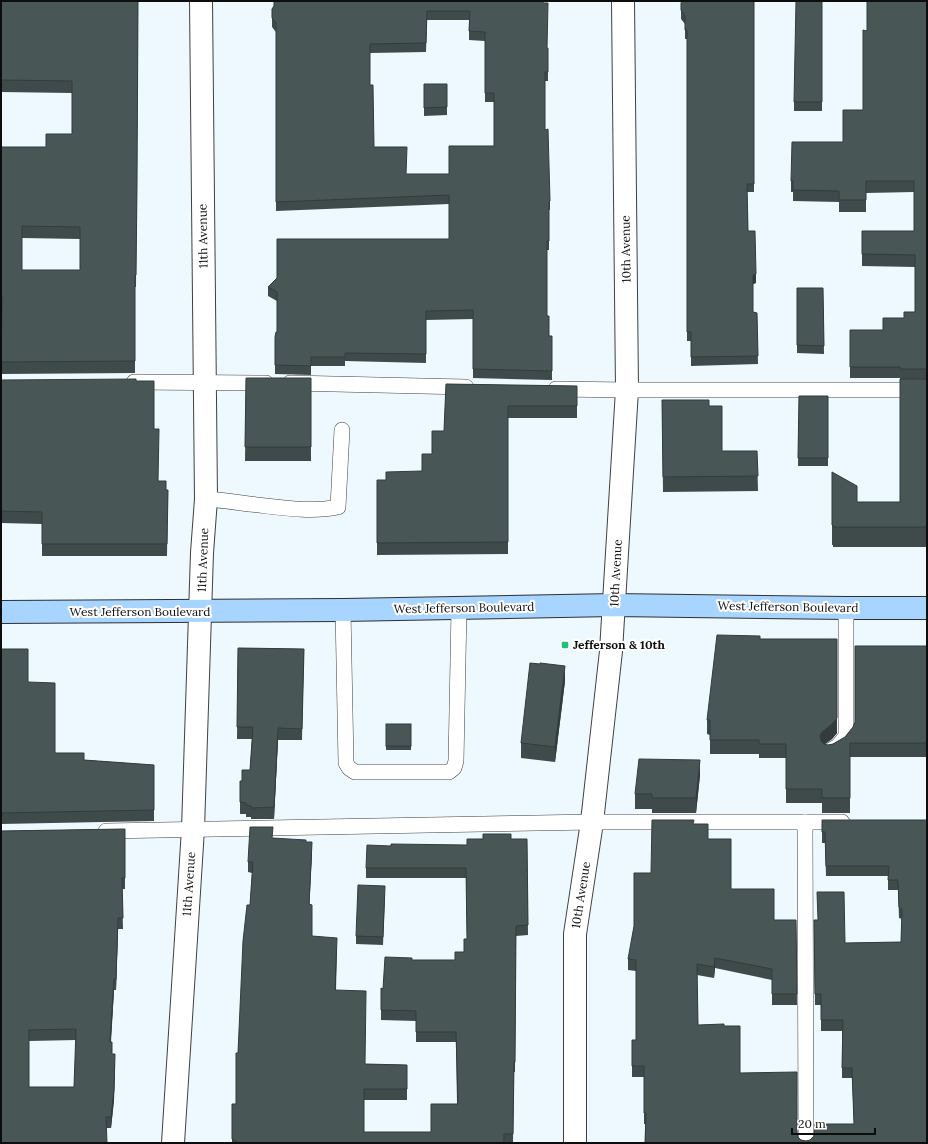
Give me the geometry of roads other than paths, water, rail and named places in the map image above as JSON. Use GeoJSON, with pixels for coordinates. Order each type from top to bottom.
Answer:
{"type":"FeatureCollection","features":[{"type":"Feature","properties":{"kind":"main road","name":"West Jefferson Boulevard"},"geometry":{"type":"LineString","coordinates":[[1,612],[201,612],[614,605],[927,608]]}},
{"type":"Feature","properties":{"kind":"street","name":"11th Avenue"},"geometry":{"type":"LineString","coordinates":[[173,1143],[193,829],[202,553],[206,499],[201,1]]}},
{"type":"Feature","properties":{"kind":"street","name":"10th Avenue"},"geometry":{"type":"LineString","coordinates":[[574,1143],[574,934],[592,822],[611,651],[627,390],[623,1]]}},
{"type":"Feature","properties":{"kind":"lane"},"geometry":{"type":"LineString","coordinates":[[118,382],[484,387]]}},
{"type":"Feature","properties":{"kind":"lane"},"geometry":{"type":"LineString","coordinates":[[539,388],[627,390],[927,390]]}},
{"type":"Feature","properties":{"kind":"lane"},"geometry":{"type":"LineString","coordinates":[[206,499],[276,508],[304,509],[338,507],[342,430]]}},
{"type":"Feature","properties":{"kind":"lane"},"geometry":{"type":"LineString","coordinates":[[343,610],[346,763],[349,768],[355,772],[449,772],[454,768],[456,761],[459,608]]}},
{"type":"Feature","properties":{"kind":"lane"},"geometry":{"type":"LineString","coordinates":[[829,751],[838,746],[846,736],[846,608]]}},
{"type":"Feature","properties":{"kind":"lane"},"geometry":{"type":"LineString","coordinates":[[89,831],[592,822],[858,822]]}},
{"type":"Feature","properties":{"kind":"lane"},"geometry":{"type":"LineString","coordinates":[[804,822],[806,1143]]}},
{"type":"Feature","properties":{"kind":"place","name":"Jefferson & 10th"},"geometry":{"type":"Point","coordinates":[565,645]}}]}
